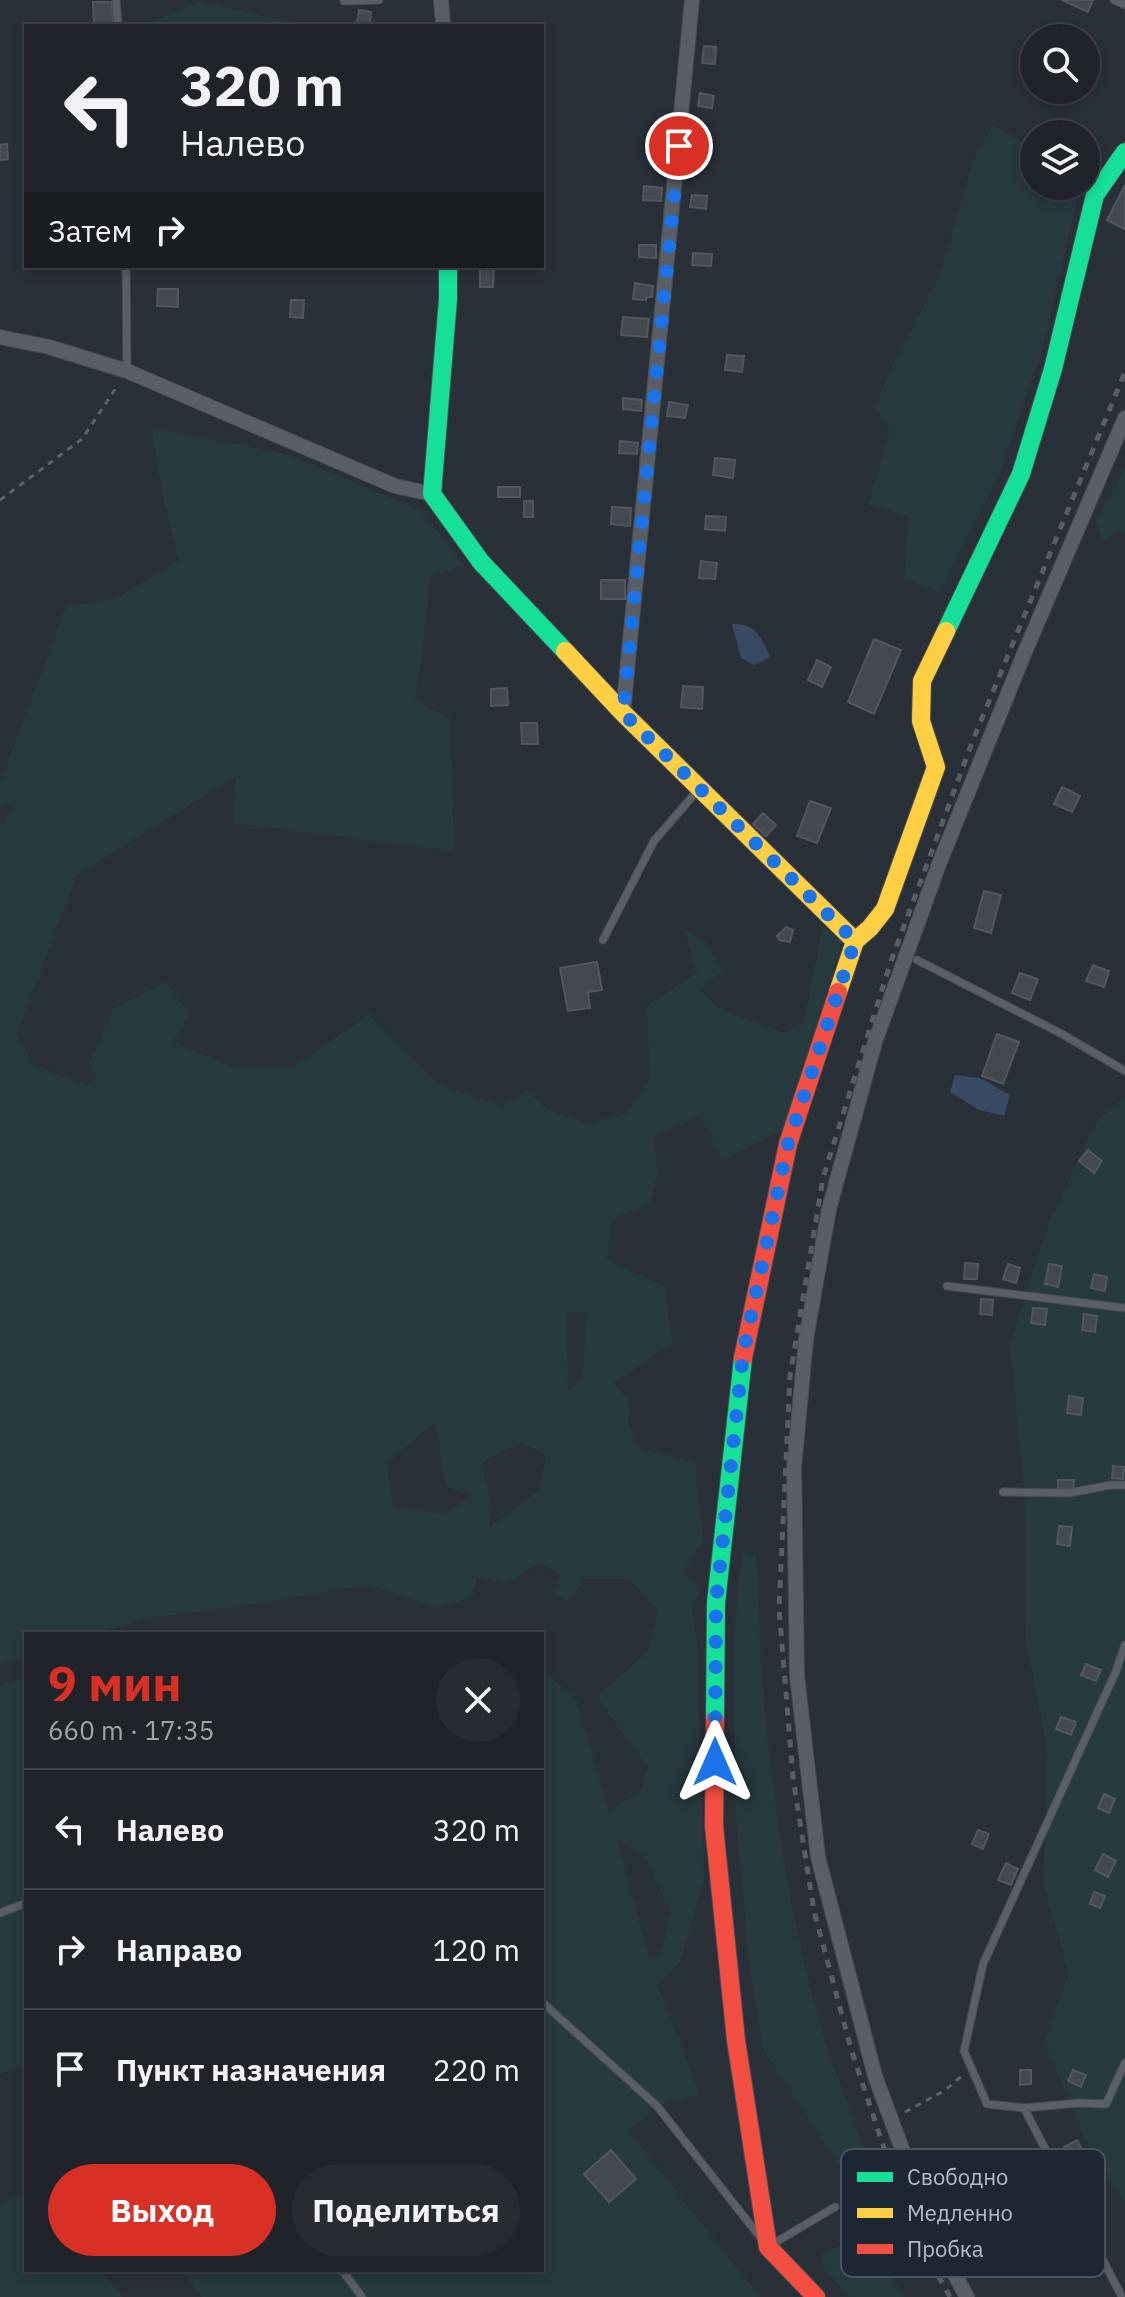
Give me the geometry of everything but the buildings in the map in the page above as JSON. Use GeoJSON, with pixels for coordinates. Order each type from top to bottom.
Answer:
{"type":"FeatureCollection","features":[{"type":"Feature","properties":{"kind":"street"},"geometry":{"type":"LineString","coordinates":[[441,0],[443,24]]}},
{"type":"Feature","properties":{"kind":"street"},"geometry":{"type":"LineString","coordinates":[[623,713],[692,0]]}},
{"type":"Feature","properties":{"kind":"street"},"geometry":{"type":"LineString","coordinates":[[816,2297],[768,2247],[736,2040],[714,1826],[716,1603],[743,1354],[788,1144],[855,941],[885,909],[936,767],[921,721],[922,681],[1021,474],[1053,369],[1095,195],[1125,152]]}},
{"type":"Feature","properties":{"kind":"street"},"geometry":{"type":"LineString","coordinates":[[448,268],[432,494],[481,562],[623,713],[855,941]]}},
{"type":"Feature","properties":{"kind":"street"},"geometry":{"type":"LineString","coordinates":[[0,337],[49,347],[127,371],[395,486],[432,494]]}},
{"type":"Feature","properties":{"kind":"street"},"geometry":{"type":"LineString","coordinates":[[902,2149],[875,2076],[818,1857],[797,1676],[794,1468],[806,1339],[829,1209],[875,1042],[950,836],[1125,418]]}},
{"type":"Feature","properties":{"kind":"street"},"geometry":{"type":"LineString","coordinates":[[956,2277],[967,2297]]}},
{"type":"Feature","properties":{"kind":"lane"},"geometry":{"type":"LineString","coordinates":[[116,0],[118,24]]}},
{"type":"Feature","properties":{"kind":"lane"},"geometry":{"type":"LineString","coordinates":[[344,1],[379,0]]}},
{"type":"Feature","properties":{"kind":"lane"},"geometry":{"type":"LineString","coordinates":[[1114,0],[1125,5]]}},
{"type":"Feature","properties":{"kind":"lane"},"geometry":{"type":"LineString","coordinates":[[126,268],[127,371]]}},
{"type":"Feature","properties":{"kind":"lane"},"geometry":{"type":"LineString","coordinates":[[603,940],[654,841],[699,788]]}},
{"type":"Feature","properties":{"kind":"lane"},"geometry":{"type":"LineString","coordinates":[[917,960],[1062,1034],[1125,1071]]}},
{"type":"Feature","properties":{"kind":"lane"},"geometry":{"type":"LineString","coordinates":[[947,1286],[1125,1308]]}},
{"type":"Feature","properties":{"kind":"lane"},"geometry":{"type":"LineString","coordinates":[[1003,1492],[1069,1493],[1125,1485]]}},
{"type":"Feature","properties":{"kind":"lane"},"geometry":{"type":"LineString","coordinates":[[1125,1645],[983,1964],[964,2051],[987,2104],[1024,2108],[1106,2104],[1125,2063]]}},
{"type":"Feature","properties":{"kind":"lane"},"geometry":{"type":"LineString","coordinates":[[0,1913],[24,1904]]}},
{"type":"Feature","properties":{"kind":"lane"},"geometry":{"type":"LineString","coordinates":[[544,2004],[657,2106],[768,2247],[835,2207]]}},
{"type":"Feature","properties":{"kind":"lane"},"geometry":{"type":"LineString","coordinates":[[1024,2108],[1045,2149]]}},
{"type":"Feature","properties":{"kind":"lane"},"geometry":{"type":"LineString","coordinates":[[1105,2264],[1122,2297]]}},
{"type":"Feature","properties":{"kind":"lane"},"geometry":{"type":"LineString","coordinates":[[343,2272],[362,2297]]}},
{"type":"Feature","properties":{"kind":"path"},"geometry":{"type":"LineString","coordinates":[[0,500],[82,439],[127,371]]}},
{"type":"Feature","properties":{"kind":"green space"},"geometry":{"type":"Polygon","coordinates":[[[199,2],[296,24],[153,24],[153,21],[199,2]]]}},
{"type":"Feature","properties":{"kind":"green space"},"geometry":{"type":"Polygon","coordinates":[[[993,125],[1020,141],[1020,200],[1077,200],[1042,351],[1000,474],[941,593],[905,579],[909,516],[868,505],[890,431],[874,408],[892,366],[940,275],[973,161],[993,125]]]}},
{"type":"Feature","properties":{"kind":"green space"},"geometry":{"type":"Polygon","coordinates":[[[151,428],[287,454],[420,510],[464,565],[429,577],[415,700],[450,718],[454,851],[234,823],[236,776],[77,875],[17,1034],[34,1065],[86,1085],[97,1080],[89,1063],[114,1008],[165,982],[190,1013],[173,1042],[231,1066],[294,1067],[369,1014],[437,1084],[502,1106],[527,1091],[548,1110],[589,1124],[627,1113],[651,1077],[646,1006],[697,972],[684,929],[705,942],[723,971],[700,989],[720,1009],[784,1033],[804,1022],[823,925],[842,942],[785,1129],[722,1160],[701,1116],[653,1136],[658,1171],[650,1204],[612,1219],[607,1259],[665,1287],[672,1343],[614,1383],[628,1399],[629,1424],[637,1447],[695,1463],[703,1542],[683,1572],[701,1589],[692,1613],[697,1640],[704,1879],[681,1961],[657,1984],[700,2094],[657,2106],[629,2131],[760,2297],[202,2297],[183,2272],[544,2272],[544,1671],[576,1699],[609,1812],[641,1790],[647,1767],[597,1697],[650,1649],[658,1610],[628,1579],[584,1579],[569,1601],[555,1596],[560,1574],[539,1563],[507,1584],[477,1577],[472,1598],[433,1607],[368,1585],[140,1619],[101,1632],[24,1632],[24,1658],[0,1665],[0,827],[16,802],[0,807],[0,783],[66,606],[116,599],[179,560],[164,501],[151,428]],[[566,1311],[568,1393],[582,1377],[587,1314],[566,1311]],[[435,1422],[387,1463],[393,1507],[446,1514],[470,1495],[446,1486],[435,1422]],[[520,1443],[482,1462],[492,1511],[489,1527],[539,1491],[546,1454],[520,1443]],[[617,1840],[650,1961],[661,1952],[671,1913],[643,1854],[617,1840]]]}},
{"type":"Feature","properties":{"kind":"green space"},"geometry":{"type":"Polygon","coordinates":[[[1125,468],[1125,531],[1102,541],[1097,521],[1125,468]]]}},
{"type":"Feature","properties":{"kind":"green space"},"geometry":{"type":"Polygon","coordinates":[[[1125,1099],[1125,2203],[1105,2171],[1105,2149],[1091,2149],[1085,2139],[1044,2042],[1069,1974],[1044,1886],[1047,1749],[1026,1640],[1025,1499],[1010,1342],[1050,1220],[1097,1121],[1125,1099]]]}},
{"type":"Feature","properties":{"kind":"green space"},"geometry":{"type":"Polygon","coordinates":[[[742,1552],[756,1555],[767,1730],[791,1902],[824,2035],[864,2149],[841,2149],[841,2166],[764,2051],[749,1963],[736,1813],[734,1636],[742,1552]]]}},
{"type":"Feature","properties":{"kind":"green space"},"geometry":{"type":"Polygon","coordinates":[[[24,1678],[24,2065],[0,2074],[0,1685],[24,1678]]]}},
{"type":"Feature","properties":{"kind":"green space"},"geometry":{"type":"Polygon","coordinates":[[[24,2194],[24,2272],[102,2272],[123,2297],[0,2297],[0,2203],[24,2194]]]}},
{"type":"Feature","properties":{"kind":"green space"},"geometry":{"type":"Polygon","coordinates":[[[841,2245],[841,2277],[891,2277],[904,2297],[849,2297],[822,2266],[823,2253],[841,2245]]]}},
{"type":"Feature","properties":{"kind":"water"},"geometry":{"type":"Polygon","coordinates":[[[732,624],[753,629],[770,657],[754,665],[741,658],[732,624]]]}},
{"type":"Feature","properties":{"kind":"water"},"geometry":{"type":"Polygon","coordinates":[[[955,1075],[980,1078],[1010,1095],[1004,1116],[979,1110],[950,1092],[955,1075]]]}},
{"type":"Feature","properties":{"kind":"railway"},"geometry":{"type":"LineString","coordinates":[[884,2149],[851,2049],[814,1911],[793,1778],[779,1608],[790,1376],[823,1178],[891,961],[973,740],[1125,372]]}},
{"type":"Feature","properties":{"kind":"railway"},"geometry":{"type":"LineString","coordinates":[[939,2277],[950,2297]]}},
{"type":"Feature","properties":{"kind":"traffic: fast"},"geometry":{"type":"LineString","coordinates":[[946,631],[1021,474],[1053,369],[1095,195],[1125,152]]}},
{"type":"Feature","properties":{"kind":"traffic: fast"},"geometry":{"type":"LineString","coordinates":[[448,268],[432,494],[481,562],[565,651]]}},
{"type":"Feature","properties":{"kind":"traffic: fast"},"geometry":{"type":"LineString","coordinates":[[715,1720],[716,1603],[743,1358]]}},
{"type":"Feature","properties":{"kind":"traffic: slow"},"geometry":{"type":"LineString","coordinates":[[855,941],[885,909],[936,767],[921,721],[922,681],[946,631]]}},
{"type":"Feature","properties":{"kind":"traffic: slow"},"geometry":{"type":"LineString","coordinates":[[565,651],[623,713],[855,941],[838,992]]}},
{"type":"Feature","properties":{"kind":"traffic: jam"},"geometry":{"type":"LineString","coordinates":[[743,1358],[788,1144],[838,992]]}},
{"type":"Feature","properties":{"kind":"traffic: jam"},"geometry":{"type":"LineString","coordinates":[[715,1720],[714,1826],[736,2040],[768,2247],[816,2297]]}},
{"type":"Feature","properties":{"kind":"route"},"geometry":{"type":"LineString","coordinates":[[679,146],[623,713],[855,941],[788,1144],[743,1354],[716,1603],[715,1762]]}}]}
